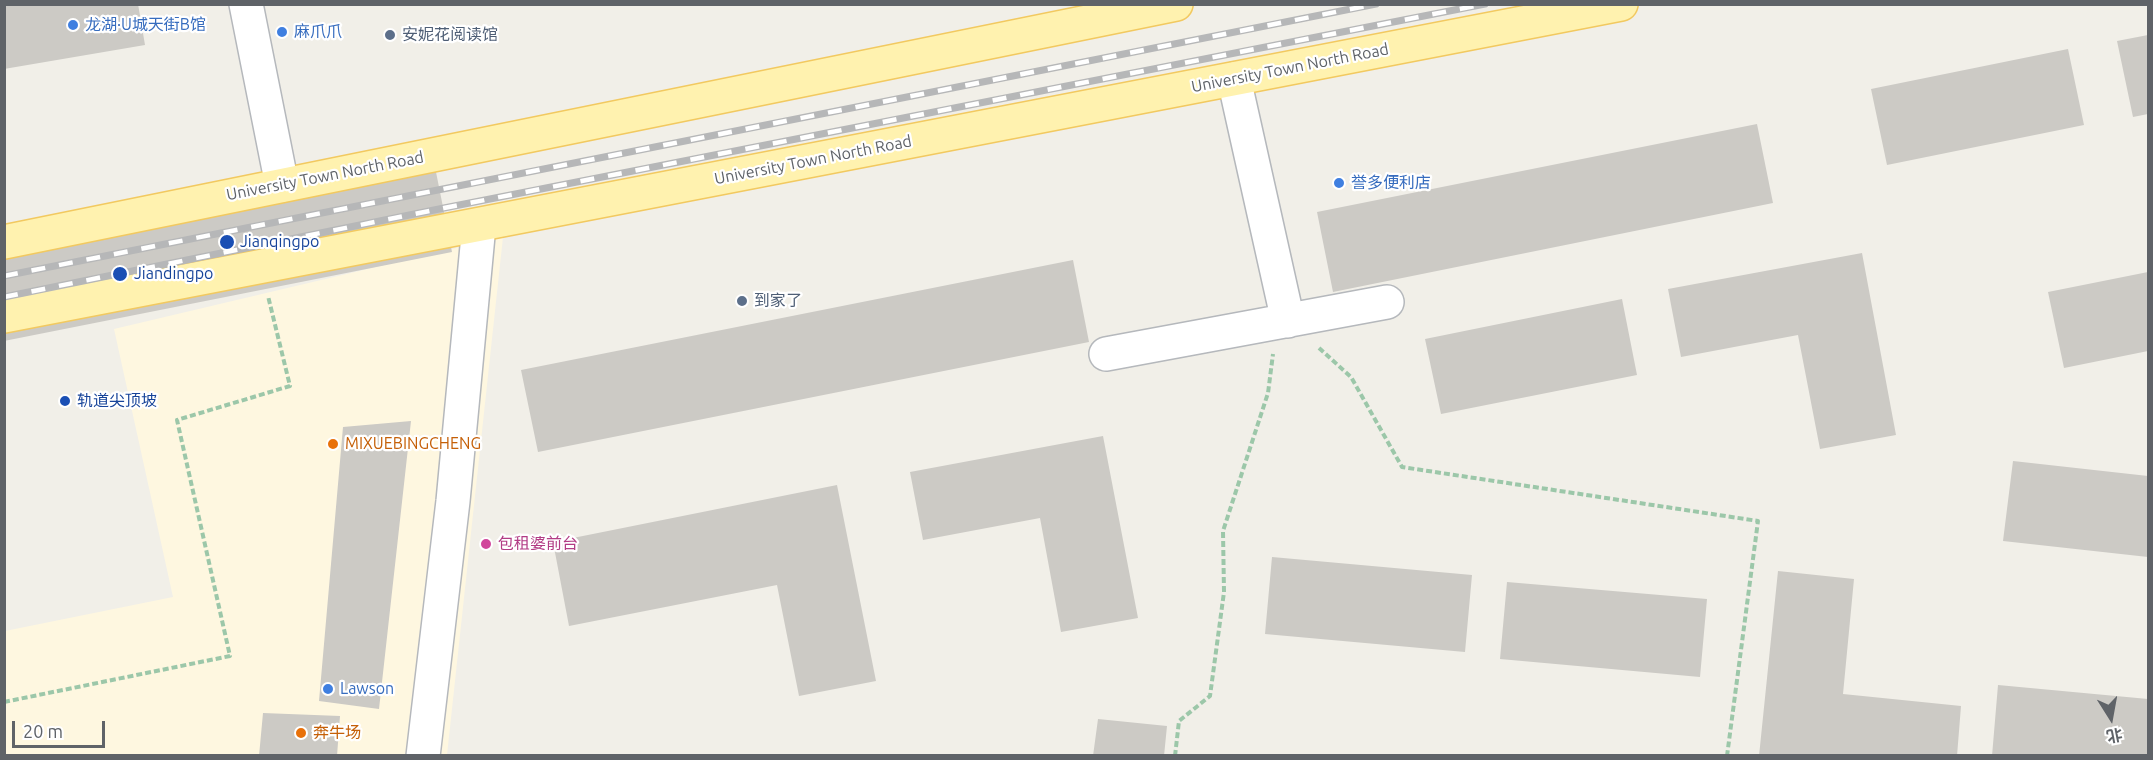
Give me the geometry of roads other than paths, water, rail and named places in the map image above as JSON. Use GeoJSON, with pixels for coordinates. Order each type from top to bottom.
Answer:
{"type":"FeatureCollection","features":[{"type":"Feature","properties":{"kind":"main road","name":"University Town North Road"},"geometry":{"type":"LineString","coordinates":[[4,242],[1176,4]]}},
{"type":"Feature","properties":{"kind":"main road","name":"University Town North Road"},"geometry":{"type":"LineString","coordinates":[[4,316],[1621,4]]}},
{"type":"Feature","properties":{"kind":"street"},"geometry":{"type":"LineString","coordinates":[[246,4],[282,185]]}},
{"type":"Feature","properties":{"kind":"street"},"geometry":{"type":"LineString","coordinates":[[1234,79],[1288,321]]}},
{"type":"Feature","properties":{"kind":"street"},"geometry":{"type":"LineString","coordinates":[[423,756],[453,501],[478,225]]}},
{"type":"Feature","properties":{"kind":"street"},"geometry":{"type":"LineString","coordinates":[[1106,354],[1387,302]]}},
{"type":"Feature","properties":{"kind":"railway"},"geometry":{"type":"LineString","coordinates":[[4,276],[1376,4]]}},
{"type":"Feature","properties":{"kind":"railway"},"geometry":{"type":"LineString","coordinates":[[4,297],[444,208],[1485,4]]}},
{"type":"Feature","properties":{"kind":"place","name":"龙湖·U城天街B馆"},"geometry":{"type":"Point","coordinates":[73,25]}},
{"type":"Feature","properties":{"kind":"place","name":"麻爪爪"},"geometry":{"type":"Point","coordinates":[282,32]}},
{"type":"Feature","properties":{"kind":"place","name":"安妮花阅读馆"},"geometry":{"type":"Point","coordinates":[390,35]}},
{"type":"Feature","properties":{"kind":"place","name":"誉多便利店"},"geometry":{"type":"Point","coordinates":[1339,183]}},
{"type":"Feature","properties":{"kind":"place","name":"Jianqingpo"},"geometry":{"type":"Point","coordinates":[227,242]}},
{"type":"Feature","properties":{"kind":"place","name":"Jiandingpo"},"geometry":{"type":"Point","coordinates":[120,274]}},
{"type":"Feature","properties":{"kind":"place","name":"到家了"},"geometry":{"type":"Point","coordinates":[742,301]}},
{"type":"Feature","properties":{"kind":"place","name":"轨道尖顶坡"},"geometry":{"type":"Point","coordinates":[65,401]}},
{"type":"Feature","properties":{"kind":"place","name":"MIXUEBINGCHENG"},"geometry":{"type":"Point","coordinates":[333,444]}},
{"type":"Feature","properties":{"kind":"place","name":"包租婆前台"},"geometry":{"type":"Point","coordinates":[486,544]}},
{"type":"Feature","properties":{"kind":"place","name":"Lawson"},"geometry":{"type":"Point","coordinates":[328,689]}},
{"type":"Feature","properties":{"kind":"place","name":"奔牛场"},"geometry":{"type":"Point","coordinates":[301,733]}}]}
